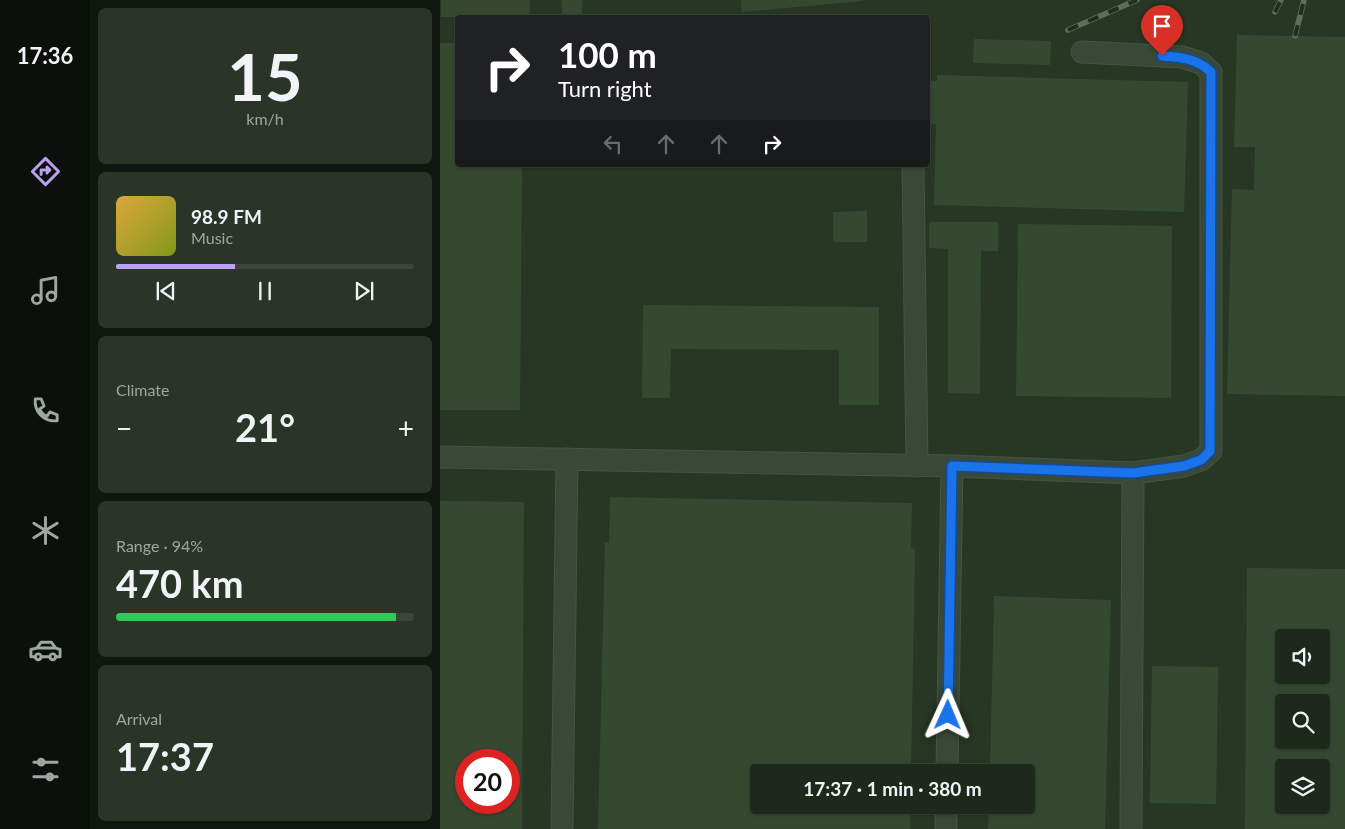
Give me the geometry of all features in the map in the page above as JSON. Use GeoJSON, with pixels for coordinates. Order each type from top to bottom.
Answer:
{"type":"FeatureCollection","features":[{"type":"Feature","properties":{"kind":"lane"},"geometry":{"type":"LineString","coordinates":[[440,457],[952,466],[1133,473],[1184,466],[1201,460],[1210,451],[1211,72],[1201,63],[1182,57],[1082,52]]}},
{"type":"Feature","properties":{"kind":"lane"},"geometry":{"type":"LineString","coordinates":[[913,167],[917,466]]}},
{"type":"Feature","properties":{"kind":"lane"},"geometry":{"type":"LineString","coordinates":[[562,829],[567,459]]}},
{"type":"Feature","properties":{"kind":"lane"},"geometry":{"type":"LineString","coordinates":[[947,764],[952,466]]}},
{"type":"Feature","properties":{"kind":"lane"},"geometry":{"type":"LineString","coordinates":[[1131,829],[1133,473]]}},
{"type":"Feature","properties":{"kind":"lane"},"geometry":{"type":"LineString","coordinates":[[946,814],[946,829]]}},
{"type":"Feature","properties":{"kind":"building"},"geometry":{"type":"Polygon","coordinates":[[[441,0],[530,0],[529,15],[455,15],[455,17],[441,17],[441,0]]]}},
{"type":"Feature","properties":{"kind":"building"},"geometry":{"type":"Polygon","coordinates":[[[562,0],[582,0],[582,14],[562,14],[562,0]]]}},
{"type":"Feature","properties":{"kind":"building"},"geometry":{"type":"Polygon","coordinates":[[[741,0],[863,0],[863,1],[742,12],[741,0]]]}},
{"type":"Feature","properties":{"kind":"building"},"geometry":{"type":"Polygon","coordinates":[[[1237,35],[1345,37],[1345,396],[1227,394],[1232,189],[1254,190],[1255,147],[1234,147],[1237,35]]]}},
{"type":"Feature","properties":{"kind":"building"},"geometry":{"type":"Polygon","coordinates":[[[974,39],[1051,41],[1050,65],[973,63],[974,39]]]}},
{"type":"Feature","properties":{"kind":"building"},"geometry":{"type":"Polygon","coordinates":[[[440,43],[455,43],[455,167],[522,167],[520,410],[440,410],[440,43]]]}},
{"type":"Feature","properties":{"kind":"building"},"geometry":{"type":"Polygon","coordinates":[[[937,75],[1188,82],[1184,212],[934,205],[936,124],[930,123],[930,81],[937,81],[937,75]]]}},
{"type":"Feature","properties":{"kind":"building"},"geometry":{"type":"Polygon","coordinates":[[[867,211],[867,242],[833,242],[833,212],[867,211]]]}},
{"type":"Feature","properties":{"kind":"building"},"geometry":{"type":"Polygon","coordinates":[[[929,222],[998,222],[998,251],[981,251],[980,394],[948,393],[948,249],[929,248],[929,222]]]}},
{"type":"Feature","properties":{"kind":"building"},"geometry":{"type":"Polygon","coordinates":[[[1018,224],[1172,226],[1171,398],[1016,396],[1018,224]]]}},
{"type":"Feature","properties":{"kind":"building"},"geometry":{"type":"Polygon","coordinates":[[[643,305],[879,307],[879,405],[839,405],[839,350],[671,349],[670,398],[642,398],[643,305]]]}},
{"type":"Feature","properties":{"kind":"building"},"geometry":{"type":"Polygon","coordinates":[[[610,497],[912,503],[911,548],[915,549],[911,764],[750,764],[750,814],[910,814],[910,829],[598,829],[605,542],[609,543],[610,497]]]}},
{"type":"Feature","properties":{"kind":"building"},"geometry":{"type":"Polygon","coordinates":[[[440,501],[524,502],[522,829],[440,829],[440,501]]]}},
{"type":"Feature","properties":{"kind":"building"},"geometry":{"type":"Polygon","coordinates":[[[1247,568],[1345,569],[1345,829],[1245,829],[1247,568]]]}},
{"type":"Feature","properties":{"kind":"building"},"geometry":{"type":"Polygon","coordinates":[[[994,596],[1111,600],[1105,829],[988,829],[989,814],[1035,814],[1035,764],[990,764],[994,596]]]}},
{"type":"Feature","properties":{"kind":"building"},"geometry":{"type":"Polygon","coordinates":[[[1152,666],[1218,667],[1216,804],[1150,803],[1152,666]]]}},
{"type":"Feature","properties":{"kind":"railway"},"geometry":{"type":"LineString","coordinates":[[1068,30],[1137,0]]}},
{"type":"Feature","properties":{"kind":"railway"},"geometry":{"type":"LineString","coordinates":[[1275,12],[1281,0]]}},
{"type":"Feature","properties":{"kind":"railway"},"geometry":{"type":"LineString","coordinates":[[1295,36],[1304,0]]}},
{"type":"Feature","properties":{"kind":"route"},"geometry":{"type":"LineString","coordinates":[[948,715],[952,466],[1133,473],[1184,466],[1201,460],[1210,451],[1211,72],[1201,63],[1182,57],[1162,56]]}}]}
